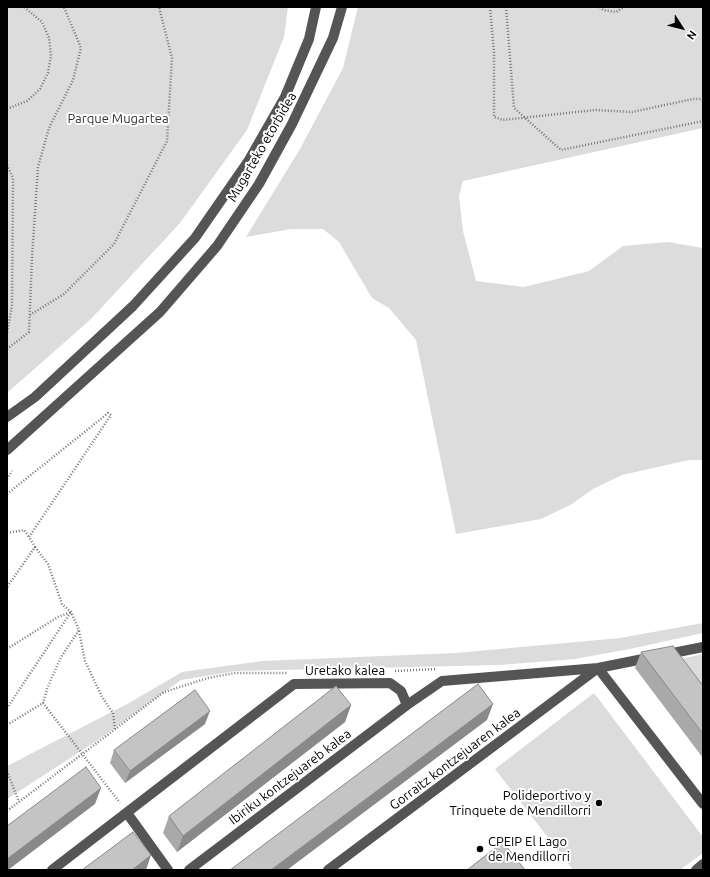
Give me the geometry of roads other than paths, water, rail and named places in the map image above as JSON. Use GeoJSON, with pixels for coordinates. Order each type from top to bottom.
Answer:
{"type":"FeatureCollection","features":[{"type":"Feature","properties":{"kind":"street","name":"Mugarteko etorbidea"},"geometry":{"type":"LineString","coordinates":[[7,417],[35,397],[133,306],[195,238],[249,160],[285,97],[309,39],[316,7]]}},
{"type":"Feature","properties":{"kind":"street","name":"Mugarteko etorbidea"},"geometry":{"type":"LineString","coordinates":[[7,450],[160,312],[217,246],[259,184],[292,124],[333,38],[342,7]]}},
{"type":"Feature","properties":{"kind":"street"},"geometry":{"type":"LineString","coordinates":[[407,705],[442,681],[598,668],[703,647]]}},
{"type":"Feature","properties":{"kind":"street"},"geometry":{"type":"LineString","coordinates":[[598,668],[703,804]]}},
{"type":"Feature","properties":{"kind":"street","name":"Gorraitz kontzejuaren kalea"},"geometry":{"type":"LineString","coordinates":[[328,870],[598,668]]}},
{"type":"Feature","properties":{"kind":"street","name":"Uretako kalea"},"geometry":{"type":"LineString","coordinates":[[52,870],[294,684],[390,683],[401,691],[407,705]]}},
{"type":"Feature","properties":{"kind":"street","name":"Ibiriku kontzejuareb kalea"},"geometry":{"type":"LineString","coordinates":[[189,870],[407,705]]}},
{"type":"Feature","properties":{"kind":"street"},"geometry":{"type":"LineString","coordinates":[[127,813],[168,870]]}},
{"type":"Feature","properties":{"kind":"street"},"geometry":{"type":"LineString","coordinates":[[696,870],[703,864]]}},
{"type":"Feature","properties":{"kind":"place","name":"Polideportivo y Trinquete de Mendillorri"},"geometry":{"type":"Point","coordinates":[599,803]}},
{"type":"Feature","properties":{"kind":"place","name":"CPEIP El Lago de Mendillorri"},"geometry":{"type":"Point","coordinates":[480,849]}},
{"type":"Feature","properties":{"kind":"park label","name":"Parque Mugartea"},"geometry":{"type":"Point","coordinates":[118,119]}}]}
